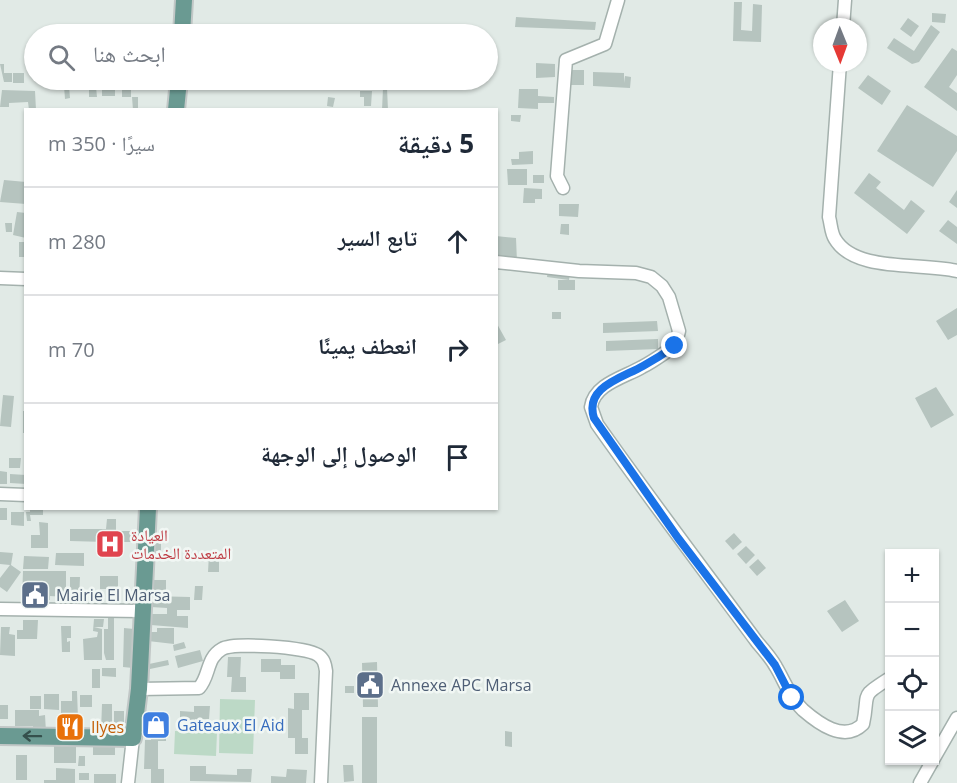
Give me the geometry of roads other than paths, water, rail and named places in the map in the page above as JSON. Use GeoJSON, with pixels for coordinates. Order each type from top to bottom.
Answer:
{"type":"FeatureCollection","features":[{"type":"Feature","properties":{"kind":"main road"},"geometry":{"type":"LineString","coordinates":[[183,24],[184,0]]}},
{"type":"Feature","properties":{"kind":"main road"},"geometry":{"type":"LineString","coordinates":[[176,108],[178,90]]}},
{"type":"Feature","properties":{"kind":"main road"},"geometry":{"type":"LineString","coordinates":[[0,736],[133,738],[139,689],[141,611],[148,510]]}},
{"type":"Feature","properties":{"kind":"street"},"geometry":{"type":"LineString","coordinates":[[563,188],[557,176],[566,60],[605,44],[618,0]]}},
{"type":"Feature","properties":{"kind":"street"},"geometry":{"type":"LineString","coordinates":[[844,18],[845,0]]}},
{"type":"Feature","properties":{"kind":"street"},"geometry":{"type":"LineString","coordinates":[[839,72],[829,217],[834,238],[844,250],[858,260],[957,271]]}},
{"type":"Feature","properties":{"kind":"street"},"geometry":{"type":"LineString","coordinates":[[498,262],[579,271],[636,273],[651,278],[662,286],[675,313],[678,339],[675,346],[644,366],[607,384],[597,393],[591,407],[597,424],[678,538],[775,665],[792,698],[803,710],[836,731],[852,731],[863,724],[865,697],[868,692],[885,681]]}},
{"type":"Feature","properties":{"kind":"street"},"geometry":{"type":"LineString","coordinates":[[0,278],[24,279]]}},
{"type":"Feature","properties":{"kind":"street"},"geometry":{"type":"LineString","coordinates":[[0,494],[24,495]]}},
{"type":"Feature","properties":{"kind":"street"},"geometry":{"type":"LineString","coordinates":[[0,609],[141,611]]}},
{"type":"Feature","properties":{"kind":"street"},"geometry":{"type":"LineString","coordinates":[[139,689],[199,688],[211,660],[227,647],[304,650],[317,654],[324,662],[326,671],[321,783]]}},
{"type":"Feature","properties":{"kind":"street"},"geometry":{"type":"LineString","coordinates":[[939,750],[957,718]]}},
{"type":"Feature","properties":{"kind":"street"},"geometry":{"type":"LineString","coordinates":[[128,783],[133,738]]}},
{"type":"Feature","properties":{"kind":"street"},"geometry":{"type":"LineString","coordinates":[[920,783],[930,765]]}},
{"type":"Feature","properties":{"kind":"place","name":"العيادة المتعددة الخدمات"},"geometry":{"type":"Point","coordinates":[110,544]}},
{"type":"Feature","properties":{"kind":"place","name":"Mairie El Marsa"},"geometry":{"type":"Point","coordinates":[35,595]}},
{"type":"Feature","properties":{"kind":"place","name":"Annexe APC Marsa"},"geometry":{"type":"Point","coordinates":[370,685]}},
{"type":"Feature","properties":{"kind":"place","name":"Gateaux El Aid"},"geometry":{"type":"Point","coordinates":[156,725]}},
{"type":"Feature","properties":{"kind":"place","name":"Ilyes"},"geometry":{"type":"Point","coordinates":[70,727]}}]}
